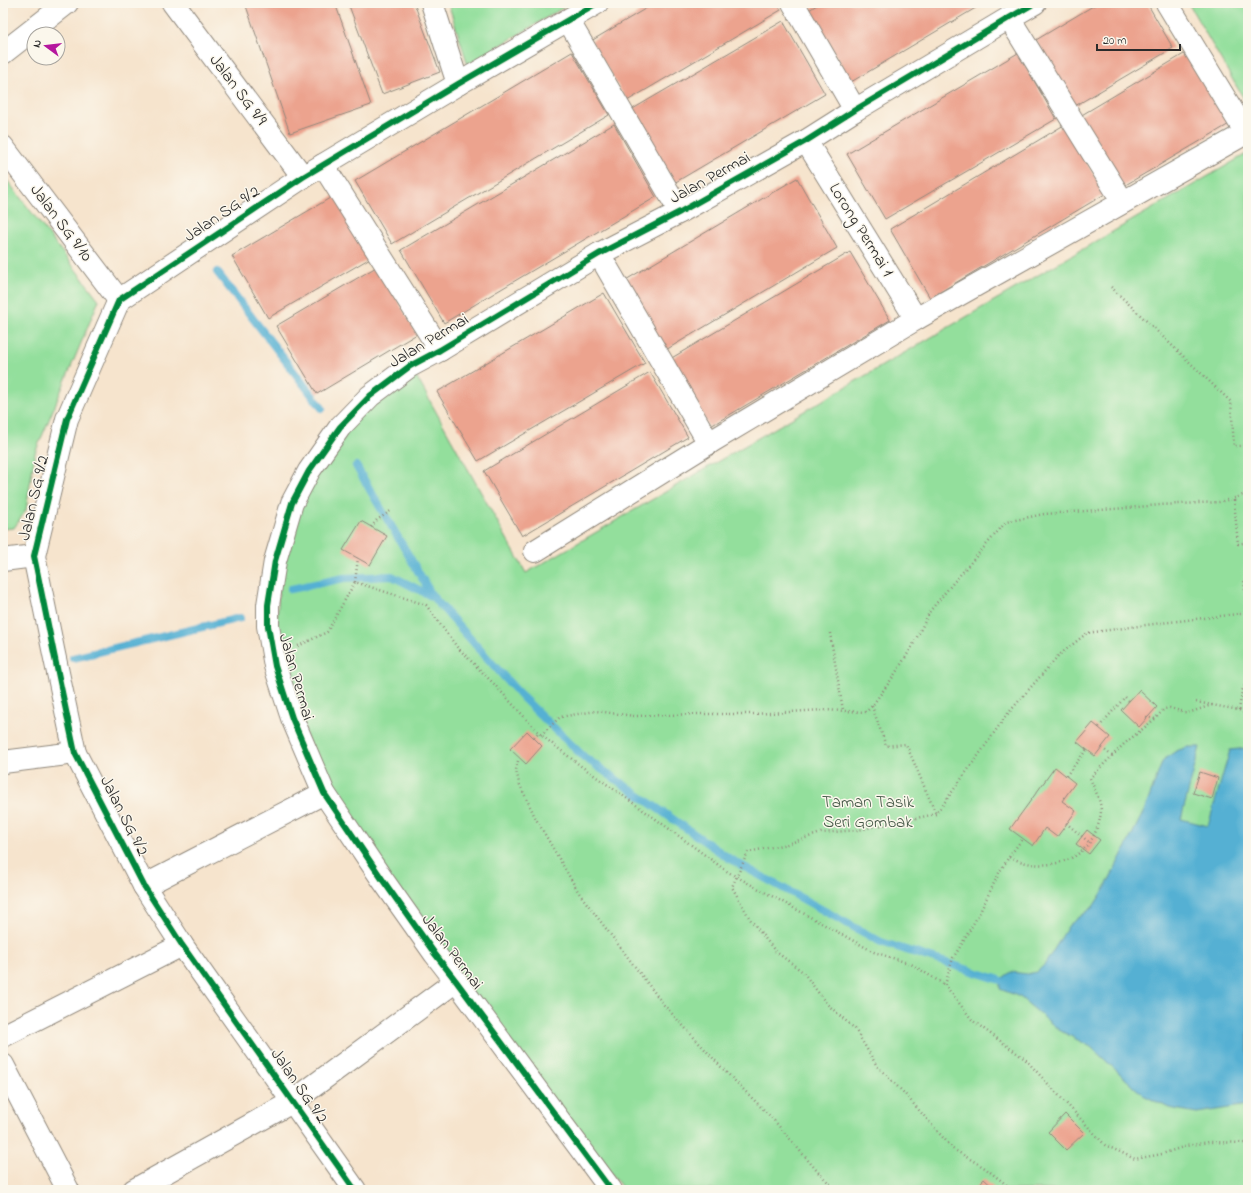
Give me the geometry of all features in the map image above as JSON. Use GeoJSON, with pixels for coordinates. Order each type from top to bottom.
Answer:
{"type":"FeatureCollection","features":[{"type":"Feature","properties":{"kind":"street"},"geometry":{"type":"LineString","coordinates":[[3,53],[66,3]]}},
{"type":"Feature","properties":{"kind":"street","name":"Jalan SG 9/9"},"geometry":{"type":"LineString","coordinates":[[173,3],[303,177]]}},
{"type":"Feature","properties":{"kind":"street"},"geometry":{"type":"LineString","coordinates":[[432,3],[458,84]]}},
{"type":"Feature","properties":{"kind":"street","name":"Jalan SG 9/2"},"geometry":{"type":"LineString","coordinates":[[356,1190],[292,1102],[182,945],[144,886],[75,753],[34,556],[67,419],[119,300],[303,177],[597,3]]}},
{"type":"Feature","properties":{"kind":"street"},"geometry":{"type":"LineString","coordinates":[[793,3],[855,110]]}},
{"type":"Feature","properties":{"kind":"street","name":"Jalan Permai"},"geometry":{"type":"LineString","coordinates":[[611,1190],[435,954],[324,793],[292,718],[275,666],[268,626],[268,605],[275,561],[292,503],[309,471],[340,427],[370,396],[410,366],[440,350],[600,254],[680,212],[806,141],[855,110],[1035,3]]}},
{"type":"Feature","properties":{"kind":"street"},"geometry":{"type":"LineString","coordinates":[[535,551],[709,443],[916,319],[1246,133],[1167,3]]}},
{"type":"Feature","properties":{"kind":"street"},"geometry":{"type":"LineString","coordinates":[[1009,18],[1123,202]]}},
{"type":"Feature","properties":{"kind":"street"},"geometry":{"type":"LineString","coordinates":[[568,20],[680,212]]}},
{"type":"Feature","properties":{"kind":"street","name":"Lorong Permai 1"},"geometry":{"type":"LineString","coordinates":[[806,141],[916,319]]}},
{"type":"Feature","properties":{"kind":"street","name":"Jalan SG 9/10"},"geometry":{"type":"LineString","coordinates":[[3,147],[119,300]]}},
{"type":"Feature","properties":{"kind":"street"},"geometry":{"type":"LineString","coordinates":[[323,165],[440,350]]}},
{"type":"Feature","properties":{"kind":"street"},"geometry":{"type":"LineString","coordinates":[[600,254],[709,443]]}},
{"type":"Feature","properties":{"kind":"street"},"geometry":{"type":"LineString","coordinates":[[3,560],[34,556]]}},
{"type":"Feature","properties":{"kind":"street"},"geometry":{"type":"LineString","coordinates":[[3,762],[75,753]]}},
{"type":"Feature","properties":{"kind":"street"},"geometry":{"type":"LineString","coordinates":[[144,886],[324,793]]}},
{"type":"Feature","properties":{"kind":"street"},"geometry":{"type":"LineString","coordinates":[[3,1036],[182,945]]}},
{"type":"Feature","properties":{"kind":"street"},"geometry":{"type":"LineString","coordinates":[[134,1190],[292,1102],[456,981]]}},
{"type":"Feature","properties":{"kind":"street"},"geometry":{"type":"LineString","coordinates":[[3,1065],[68,1190]]}},
{"type":"Feature","properties":{"kind":"path"},"geometry":{"type":"LineString","coordinates":[[1111,287],[1230,402],[1234,446],[1248,446]]}},
{"type":"Feature","properties":{"kind":"path"},"geometry":{"type":"LineString","coordinates":[[534,737],[544,732],[560,717],[596,711],[634,716],[752,714],[824,710],[866,712],[872,706],[912,647],[930,611],[1006,522],[1044,514],[1219,502],[1248,493]]}},
{"type":"Feature","properties":{"kind":"path"},"geometry":{"type":"LineString","coordinates":[[1234,500],[1238,544],[1248,542]]}},
{"type":"Feature","properties":{"kind":"path"},"geometry":{"type":"LineString","coordinates":[[371,527],[377,520],[392,510]]}},
{"type":"Feature","properties":{"kind":"path"},"geometry":{"type":"LineString","coordinates":[[293,648],[327,632],[355,582],[358,558]]}},
{"type":"Feature","properties":{"kind":"path"},"geometry":{"type":"LineString","coordinates":[[1013,1190],[985,1168],[953,1149],[903,1092],[877,1066],[855,1029],[826,1003],[803,972],[775,951],[750,919],[732,887],[748,852],[787,844],[821,833],[858,830],[936,814],[1005,716],[1058,656],[1087,633],[1161,623],[1248,614],[1244,579],[1248,579]]}},
{"type":"Feature","properties":{"kind":"path"},"geometry":{"type":"LineString","coordinates":[[355,582],[426,605],[457,647],[494,684],[539,734],[580,766],[736,878],[874,952],[911,964],[945,985],[973,1021],[1025,1059],[1105,1144],[1135,1159],[1162,1154],[1186,1146],[1209,1142],[1248,1143]]}},
{"type":"Feature","properties":{"kind":"path"},"geometry":{"type":"LineString","coordinates":[[830,633],[843,710]]}},
{"type":"Feature","properties":{"kind":"path"},"geometry":{"type":"LineString","coordinates":[[1239,710],[1242,691],[1248,680]]}},
{"type":"Feature","properties":{"kind":"path"},"geometry":{"type":"LineString","coordinates":[[1099,728],[1125,697],[1129,701]]}},
{"type":"Feature","properties":{"kind":"path"},"geometry":{"type":"LineString","coordinates":[[1196,702],[1239,710],[1248,715]]}},
{"type":"Feature","properties":{"kind":"path"},"geometry":{"type":"LineString","coordinates":[[1009,857],[1031,864],[1047,865],[1063,862],[1078,855],[1090,842],[1098,828],[1101,810],[1098,795],[1090,778],[1164,709],[1170,708],[1188,713],[1212,705]]}},
{"type":"Feature","properties":{"kind":"path"},"geometry":{"type":"LineString","coordinates":[[872,706],[886,746],[906,744],[936,814]]}},
{"type":"Feature","properties":{"kind":"path"},"geometry":{"type":"LineString","coordinates":[[1146,717],[1155,719]]}},
{"type":"Feature","properties":{"kind":"path"},"geometry":{"type":"LineString","coordinates":[[1102,748],[1112,756]]}},
{"type":"Feature","properties":{"kind":"path"},"geometry":{"type":"LineString","coordinates":[[1066,776],[1087,749]]}},
{"type":"Feature","properties":{"kind":"path"},"geometry":{"type":"LineString","coordinates":[[518,761],[516,770],[519,783],[536,819],[579,893],[664,1005],[724,1070],[772,1118],[818,1172],[836,1190]]}},
{"type":"Feature","properties":{"kind":"path"},"geometry":{"type":"LineString","coordinates":[[1066,823],[1090,842]]}},
{"type":"Feature","properties":{"kind":"path"},"geometry":{"type":"LineString","coordinates":[[945,985],[953,958],[977,918],[1000,871],[1023,838]]}},
{"type":"Feature","properties":{"kind":"green space"},"geometry":{"type":"Polygon","coordinates":[[[448,3],[571,3],[468,65],[448,3]]]}},
{"type":"Feature","properties":{"kind":"green space"},"geometry":{"type":"Polygon","coordinates":[[[1188,3],[1248,3],[1248,106],[1188,3]]]}},
{"type":"Feature","properties":{"kind":"green space","name":"Taman Tasik Seri Gombak"},"geometry":{"type":"Polygon","coordinates":[[[1248,153],[1248,1190],[624,1190],[437,954],[328,788],[275,663],[281,550],[302,484],[346,422],[411,367],[526,573],[1248,153]]]}},
{"type":"Feature","properties":{"kind":"green space"},"geometry":{"type":"Polygon","coordinates":[[[3,175],[99,300],[35,453],[26,510],[14,528],[3,529],[3,175]]]}},
{"type":"Feature","properties":{"kind":"water"},"geometry":{"type":"Polygon","coordinates":[[[1188,747],[1200,747],[1181,819],[1208,826],[1230,750],[1248,748],[1248,1105],[1197,1113],[1169,1108],[1143,1095],[1091,1047],[1059,1030],[1020,997],[1000,989],[1000,980],[1011,972],[1027,974],[1037,972],[1045,964],[1069,925],[1093,907],[1105,888],[1145,809],[1163,760],[1176,751],[1188,747]]]}},
{"type":"Feature","properties":{"kind":"building"},"geometry":{"type":"Polygon","coordinates":[[[245,3],[335,3],[371,105],[290,133],[245,3]]]}},
{"type":"Feature","properties":{"kind":"building"},"geometry":{"type":"Polygon","coordinates":[[[348,3],[414,3],[440,72],[382,94],[348,3]]]}},
{"type":"Feature","properties":{"kind":"building"},"geometry":{"type":"Polygon","coordinates":[[[655,3],[777,3],[781,10],[627,101],[591,41],[655,3]]]}},
{"type":"Feature","properties":{"kind":"building"},"geometry":{"type":"Polygon","coordinates":[[[820,3],[984,3],[851,82],[809,10],[820,3]]]}},
{"type":"Feature","properties":{"kind":"building"},"geometry":{"type":"Polygon","coordinates":[[[1098,3],[1147,3],[1173,48],[1075,106],[1036,40],[1098,3]]]}},
{"type":"Feature","properties":{"kind":"building"},"geometry":{"type":"Polygon","coordinates":[[[783,21],[825,94],[674,183],[631,110],[783,21]]]}},
{"type":"Feature","properties":{"kind":"building"},"geometry":{"type":"Polygon","coordinates":[[[1189,51],[1231,123],[1122,187],[1080,116],[1189,51]]]}},
{"type":"Feature","properties":{"kind":"building"},"geometry":{"type":"Polygon","coordinates":[[[572,52],[609,115],[392,244],[355,181],[572,52]]]}},
{"type":"Feature","properties":{"kind":"building"},"geometry":{"type":"Polygon","coordinates":[[[1018,53],[1056,119],[885,219],[847,154],[1018,53]]]}},
{"type":"Feature","properties":{"kind":"building"},"geometry":{"type":"Polygon","coordinates":[[[614,124],[656,197],[444,323],[401,250],[614,124]]]}},
{"type":"Feature","properties":{"kind":"building"},"geometry":{"type":"Polygon","coordinates":[[[1064,125],[1105,194],[930,298],[890,229],[1064,125]]]}},
{"type":"Feature","properties":{"kind":"building"},"geometry":{"type":"Polygon","coordinates":[[[797,178],[837,248],[664,351],[624,281],[797,178]]]}},
{"type":"Feature","properties":{"kind":"building"},"geometry":{"type":"Polygon","coordinates":[[[335,195],[372,257],[268,318],[232,256],[335,195]]]}},
{"type":"Feature","properties":{"kind":"building"},"geometry":{"type":"Polygon","coordinates":[[[850,252],[890,320],[709,427],[670,359],[850,252]]]}},
{"type":"Feature","properties":{"kind":"building"},"geometry":{"type":"Polygon","coordinates":[[[378,266],[417,334],[317,394],[276,326],[378,266]]]}},
{"type":"Feature","properties":{"kind":"building"},"geometry":{"type":"Polygon","coordinates":[[[604,293],[645,363],[478,461],[437,392],[604,293]]]}},
{"type":"Feature","properties":{"kind":"building"},"geometry":{"type":"Polygon","coordinates":[[[650,372],[688,437],[522,536],[484,471],[650,372]]]}},
{"type":"Feature","properties":{"kind":"building"},"geometry":{"type":"Polygon","coordinates":[[[361,521],[387,536],[370,565],[343,550],[361,521]]]}},
{"type":"Feature","properties":{"kind":"building"},"geometry":{"type":"Polygon","coordinates":[[[1139,690],[1157,707],[1139,727],[1121,710],[1139,690]]]}},
{"type":"Feature","properties":{"kind":"building"},"geometry":{"type":"Polygon","coordinates":[[[1093,723],[1110,737],[1095,756],[1077,742],[1093,723]]]}},
{"type":"Feature","properties":{"kind":"building"},"geometry":{"type":"Polygon","coordinates":[[[527,731],[542,746],[526,764],[510,749],[527,731]]]}},
{"type":"Feature","properties":{"kind":"building"},"geometry":{"type":"Polygon","coordinates":[[[1055,767],[1075,783],[1062,801],[1076,811],[1057,837],[1045,828],[1033,846],[1010,829],[1055,767]]]}},
{"type":"Feature","properties":{"kind":"building"},"geometry":{"type":"Polygon","coordinates":[[[1200,772],[1218,778],[1212,799],[1193,793],[1200,772]]]}},
{"type":"Feature","properties":{"kind":"building"},"geometry":{"type":"Polygon","coordinates":[[[1087,830],[1100,840],[1089,854],[1076,844],[1087,830]]]}},
{"type":"Feature","properties":{"kind":"building"},"geometry":{"type":"Polygon","coordinates":[[[1065,1114],[1084,1133],[1066,1150],[1048,1132],[1065,1114]]]}},
{"type":"Feature","properties":{"kind":"building"},"geometry":{"type":"Polygon","coordinates":[[[984,1179],[996,1190],[974,1190],[984,1179]]]}},
{"type":"Feature","properties":{"kind":"waterway"},"geometry":{"type":"LineString","coordinates":[[217,272],[322,408]]}},
{"type":"Feature","properties":{"kind":"waterway"},"geometry":{"type":"LineString","coordinates":[[356,466],[433,597],[523,698],[584,757],[730,859],[881,942],[1000,980]]}},
{"type":"Feature","properties":{"kind":"waterway"},"geometry":{"type":"LineString","coordinates":[[291,589],[344,578],[392,576],[433,597]]}},
{"type":"Feature","properties":{"kind":"waterway"},"geometry":{"type":"LineString","coordinates":[[73,658],[240,618]]}},
{"type":"Feature","properties":{"kind":"cycle path"},"geometry":{"type":"LineString","coordinates":[[355,1190],[182,945],[144,886],[75,753],[34,556],[67,419],[119,300],[303,177],[597,3]]}},
{"type":"Feature","properties":{"kind":"cycle path"},"geometry":{"type":"LineString","coordinates":[[611,1190],[435,954],[324,793],[292,718],[275,666],[268,626],[268,605],[275,561],[292,503],[309,471],[340,427],[370,396],[410,366],[440,350],[599,254],[680,212],[806,141],[855,110],[1035,3]]}}]}
